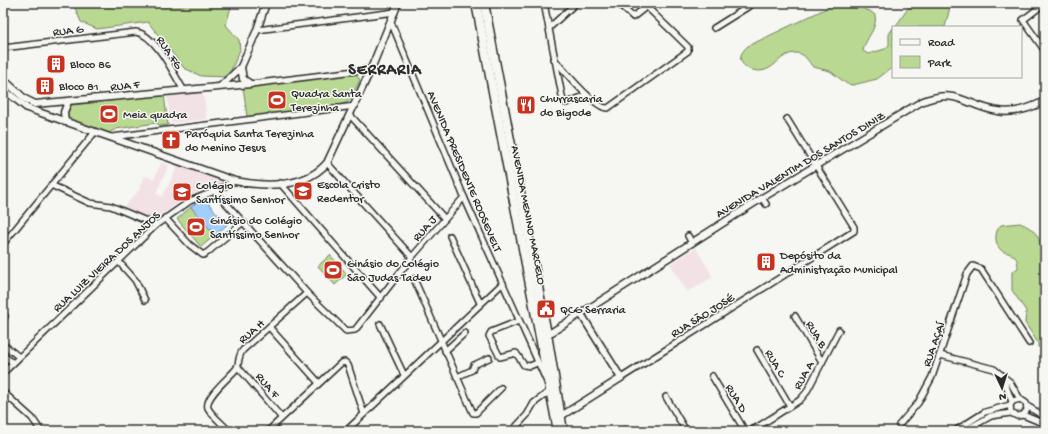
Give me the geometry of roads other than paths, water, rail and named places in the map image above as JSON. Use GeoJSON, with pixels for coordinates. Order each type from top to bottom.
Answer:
{"type":"FeatureCollection","features":[{"type":"Feature","properties":{"kind":"main road","name":"AVENIDA MENINO MARCELO"},"geometry":{"type":"LineString","coordinates":[[476,3],[563,431]]}},
{"type":"Feature","properties":{"kind":"main road","name":"AVENIDA MENINO MARCELO"},"geometry":{"type":"LineString","coordinates":[[484,3],[543,335],[549,387],[558,431]]}},
{"type":"Feature","properties":{"kind":"street"},"geometry":{"type":"LineString","coordinates":[[221,86],[241,67],[257,30],[266,3]]}},
{"type":"Feature","properties":{"kind":"street"},"geometry":{"type":"LineString","coordinates":[[3,89],[27,108],[235,181],[260,184],[296,182],[312,176],[320,171],[327,163],[355,106],[398,3]]}},
{"type":"Feature","properties":{"kind":"street"},"geometry":{"type":"LineString","coordinates":[[544,3],[554,59],[564,102],[587,95]]}},
{"type":"Feature","properties":{"kind":"street"},"geometry":{"type":"LineString","coordinates":[[549,28],[576,3]]}},
{"type":"Feature","properties":{"kind":"street"},"geometry":{"type":"LineString","coordinates":[[618,3],[633,17],[651,3]]}},
{"type":"Feature","properties":{"kind":"street"},"geometry":{"type":"LineString","coordinates":[[714,28],[754,3]]}},
{"type":"Feature","properties":{"kind":"street"},"geometry":{"type":"LineString","coordinates":[[1045,3],[1023,20],[1025,25],[1045,51]]}},
{"type":"Feature","properties":{"kind":"street"},"geometry":{"type":"LineString","coordinates":[[554,59],[600,107],[608,108],[687,52],[688,47],[646,8]]}},
{"type":"Feature","properties":{"kind":"street"},"geometry":{"type":"LineString","coordinates":[[257,30],[395,12]]}},
{"type":"Feature","properties":{"kind":"street","name":"AVENIDA PRESIDENTE ROOSEVELT"},"geometry":{"type":"LineString","coordinates":[[391,22],[464,197],[549,387]]}},
{"type":"Feature","properties":{"kind":"street","name":"RUA G"},"geometry":{"type":"LineString","coordinates":[[3,48],[136,32]]}},
{"type":"Feature","properties":{"kind":"street","name":"RUA FG"},"geometry":{"type":"LineString","coordinates":[[136,32],[145,35],[153,42],[183,89]]}},
{"type":"Feature","properties":{"kind":"street"},"geometry":{"type":"LineString","coordinates":[[241,67],[243,80],[251,84],[371,69]]}},
{"type":"Feature","properties":{"kind":"street","name":"RUA F"},"geometry":{"type":"LineString","coordinates":[[3,79],[32,103],[68,102],[183,89],[251,84]]}},
{"type":"Feature","properties":{"kind":"street","name":"AVENIDA VALENTIM DOS SANTOS DINIZ"},"geometry":{"type":"LineString","coordinates":[[543,335],[580,314],[692,243],[764,201],[815,166],[934,96],[956,97],[984,108],[1002,112],[1024,109],[1045,101]]}},
{"type":"Feature","properties":{"kind":"street"},"geometry":{"type":"LineString","coordinates":[[65,122],[64,112],[68,102]]}},
{"type":"Feature","properties":{"kind":"street"},"geometry":{"type":"LineString","coordinates":[[112,137],[355,106]]}},
{"type":"Feature","properties":{"kind":"street"},"geometry":{"type":"LineString","coordinates":[[350,115],[445,219]]}},
{"type":"Feature","properties":{"kind":"street"},"geometry":{"type":"LineString","coordinates":[[787,119],[815,166]]}},
{"type":"Feature","properties":{"kind":"street"},"geometry":{"type":"LineString","coordinates":[[3,244],[95,132]]}},
{"type":"Feature","properties":{"kind":"street"},"geometry":{"type":"LineString","coordinates":[[327,163],[412,257]]}},
{"type":"Feature","properties":{"kind":"street","name":"RUA SÃO JOSÉ"},"geometry":{"type":"LineString","coordinates":[[561,416],[854,232],[854,227],[815,166]]}},
{"type":"Feature","properties":{"kind":"street","name":"RUA LUIZ VIEIRA DOS ANJOS"},"geometry":{"type":"LineString","coordinates":[[3,373],[156,225],[190,201],[235,181]]}},
{"type":"Feature","properties":{"kind":"street"},"geometry":{"type":"LineString","coordinates":[[280,183],[381,298]]}},
{"type":"Feature","properties":{"kind":"street"},"geometry":{"type":"LineString","coordinates":[[51,185],[90,203],[111,206],[156,225]]}},
{"type":"Feature","properties":{"kind":"street"},"geometry":{"type":"LineString","coordinates":[[215,191],[307,293]]}},
{"type":"Feature","properties":{"kind":"street","name":"RUA J"},"geometry":{"type":"LineString","coordinates":[[307,293],[346,331],[355,330],[412,257],[464,197]]}},
{"type":"Feature","properties":{"kind":"street"},"geometry":{"type":"LineString","coordinates":[[165,218],[190,245],[203,254],[208,252],[243,222]]}},
{"type":"Feature","properties":{"kind":"street"},"geometry":{"type":"LineString","coordinates":[[450,236],[480,303]]}},
{"type":"Feature","properties":{"kind":"street"},"geometry":{"type":"LineString","coordinates":[[688,236],[692,243]]}},
{"type":"Feature","properties":{"kind":"street"},"geometry":{"type":"LineString","coordinates":[[119,262],[135,280],[145,300]]}},
{"type":"Feature","properties":{"kind":"street","name":"RUA AÇAÍ"},"geometry":{"type":"LineString","coordinates":[[899,426],[925,392],[940,356],[968,272],[976,266],[981,268],[1029,343]]}},
{"type":"Feature","properties":{"kind":"street"},"geometry":{"type":"LineString","coordinates":[[414,280],[473,413],[476,413],[501,388]]}},
{"type":"Feature","properties":{"kind":"street"},"geometry":{"type":"LineString","coordinates":[[346,431],[480,303],[503,283]]}},
{"type":"Feature","properties":{"kind":"street","name":"RUA H"},"geometry":{"type":"LineString","coordinates":[[229,431],[209,410],[208,404],[210,397],[238,367],[240,353],[270,328],[307,293]]}},
{"type":"Feature","properties":{"kind":"street"},"geometry":{"type":"LineString","coordinates":[[3,313],[3,321]]}},
{"type":"Feature","properties":{"kind":"street"},"geometry":{"type":"LineString","coordinates":[[580,314],[621,378]]}},
{"type":"Feature","properties":{"kind":"street","name":"RUA B"},"geometry":{"type":"LineString","coordinates":[[795,316],[822,362]]}},
{"type":"Feature","properties":{"kind":"street"},"geometry":{"type":"LineString","coordinates":[[519,321],[491,332],[489,336],[500,357],[516,353],[524,365],[530,366],[537,362]]}},
{"type":"Feature","properties":{"kind":"street"},"geometry":{"type":"LineString","coordinates":[[380,324],[404,375]]}},
{"type":"Feature","properties":{"kind":"street"},"geometry":{"type":"LineString","coordinates":[[270,328],[319,383]]}},
{"type":"Feature","properties":{"kind":"street","name":"RUA A"},"geometry":{"type":"LineString","coordinates":[[751,431],[800,400],[806,393],[839,330]]}},
{"type":"Feature","properties":{"kind":"street"},"geometry":{"type":"LineString","coordinates":[[445,351],[465,332]]}},
{"type":"Feature","properties":{"kind":"street"},"geometry":{"type":"LineString","coordinates":[[3,344],[19,357]]}},
{"type":"Feature","properties":{"kind":"street","name":"RUA C"},"geometry":{"type":"LineString","coordinates":[[757,350],[790,406]]}},
{"type":"Feature","properties":{"kind":"street"},"geometry":{"type":"LineString","coordinates":[[3,355],[13,363]]}},
{"type":"Feature","properties":{"kind":"street"},"geometry":{"type":"LineString","coordinates":[[940,356],[994,369],[1010,382],[1020,399],[1027,406],[1045,417]]}},
{"type":"Feature","properties":{"kind":"street"},"geometry":{"type":"LineString","coordinates":[[457,377],[472,370],[474,365],[488,358]]}},
{"type":"Feature","properties":{"kind":"street"},"geometry":{"type":"LineString","coordinates":[[269,429],[341,363],[348,365],[364,414]]}},
{"type":"Feature","properties":{"kind":"street","name":"RUA F"},"geometry":{"type":"LineString","coordinates":[[238,367],[281,417]]}},
{"type":"Feature","properties":{"kind":"street"},"geometry":{"type":"LineString","coordinates":[[1002,374],[1011,404],[1011,413]]}},
{"type":"Feature","properties":{"kind":"street","name":"RUA D"},"geometry":{"type":"LineString","coordinates":[[712,376],[745,431]]}},
{"type":"Feature","properties":{"kind":"street"},"geometry":{"type":"LineString","coordinates":[[512,431],[527,415],[534,402],[549,387]]}},
{"type":"Feature","properties":{"kind":"street"},"geometry":{"type":"LineString","coordinates":[[3,392],[32,418],[42,431]]}},
{"type":"Feature","properties":{"kind":"street"},"geometry":{"type":"LineString","coordinates":[[666,397],[686,431]]}},
{"type":"Feature","properties":{"kind":"street"},"geometry":{"type":"LineString","coordinates":[[3,402],[9,398]]}},
{"type":"Feature","properties":{"kind":"street"},"geometry":{"type":"LineString","coordinates":[[955,431],[985,412],[1011,404],[1020,399]]}},
{"type":"Feature","properties":{"kind":"street"},"geometry":{"type":"LineString","coordinates":[[1023,415],[1027,406]]}},
{"type":"Feature","properties":{"kind":"street"},"geometry":{"type":"LineString","coordinates":[[964,431],[991,416],[1011,413],[1017,416],[1023,415],[1045,424]]}},
{"type":"Feature","properties":{"kind":"water"},"geometry":{"type":"Polygon","coordinates":[[[203,197],[227,225],[215,235],[191,207],[203,197]]]}},
{"type":"Feature","properties":{"kind":"place","name":"Bloco 86"},"geometry":{"type":"Point","coordinates":[56,64]}},
{"type":"Feature","properties":{"kind":"place","name":"Bloco 81"},"geometry":{"type":"Point","coordinates":[45,86]}},
{"type":"Feature","properties":{"kind":"place","name":"Quadra Santa Terezinha"},"geometry":{"type":"Point","coordinates":[277,100]}},
{"type":"Feature","properties":{"kind":"place","name":"Churrascaria do Bigode"},"geometry":{"type":"Point","coordinates":[526,105]}},
{"type":"Feature","properties":{"kind":"place","name":"Meia quadra"},"geometry":{"type":"Point","coordinates":[109,114]}},
{"type":"Feature","properties":{"kind":"place","name":"Paróquia Santa Terezinha do Menino Jesus"},"geometry":{"type":"Point","coordinates":[171,140]}},
{"type":"Feature","properties":{"kind":"place","name":"Escola Cristo Redentor"},"geometry":{"type":"Point","coordinates":[303,191]}},
{"type":"Feature","properties":{"kind":"place","name":"Colégio Santíssimo Senhor"},"geometry":{"type":"Point","coordinates":[182,192]}},
{"type":"Feature","properties":{"kind":"place","name":"Ginásio do Colégio Santíssimo Senhor"},"geometry":{"type":"Point","coordinates":[196,227]}},
{"type":"Feature","properties":{"kind":"place","name":"Depósito da Administração Municipal"},"geometry":{"type":"Point","coordinates":[766,262]}},
{"type":"Feature","properties":{"kind":"place","name":"Ginásio do Colégio São Judas Tadeu"},"geometry":{"type":"Point","coordinates":[333,270]}},
{"type":"Feature","properties":{"kind":"place","name":"QCG Serraria"},"geometry":{"type":"Point","coordinates":[546,309]}},
{"type":"Feature","properties":{"kind":"district","name":"SERRARIA"},"geometry":{"type":"Point","coordinates":[385,68]}}]}
